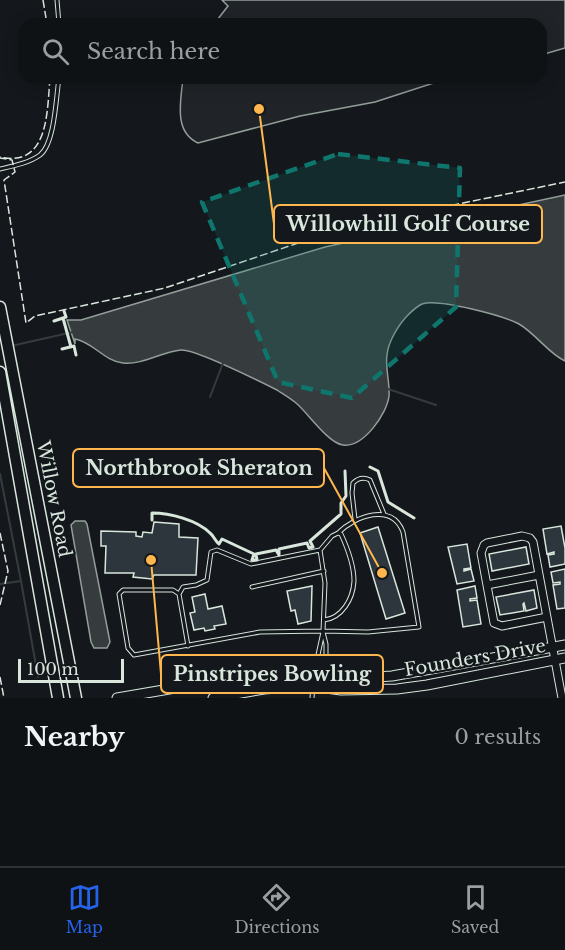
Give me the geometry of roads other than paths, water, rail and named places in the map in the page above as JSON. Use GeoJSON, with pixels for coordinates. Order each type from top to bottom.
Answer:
{"type":"FeatureCollection","features":[{"type":"Feature","properties":{"kind":"main road","name":"Willow Road"},"geometry":{"type":"LineString","coordinates":[[0,307],[76,698]]}},
{"type":"Feature","properties":{"kind":"main road","name":"Willow Road"},"geometry":{"type":"LineString","coordinates":[[0,372],[58,698]]}},
{"type":"Feature","properties":{"kind":"main road","name":"Founders Drive"},"geometry":{"type":"LineString","coordinates":[[117,698],[263,673],[314,673],[354,677],[392,676],[565,645]]}},
{"type":"Feature","properties":{"kind":"main road","name":"Founders Drive"},"geometry":{"type":"LineString","coordinates":[[213,698],[264,689],[313,687],[324,693],[341,690],[397,689],[560,659]]}},
{"type":"Feature","properties":{"kind":"street"},"geometry":{"type":"LineString","coordinates":[[547,617],[498,626],[492,619],[482,549],[487,543],[522,536],[530,538],[539,575],[553,646],[560,659],[562,698]]}},
{"type":"Feature","properties":{"kind":"street"},"geometry":{"type":"LineString","coordinates":[[487,585],[539,575]]}},
{"type":"Feature","properties":{"kind":"lane"},"geometry":{"type":"LineString","coordinates":[[57,0],[58,18]]}},
{"type":"Feature","properties":{"kind":"lane"},"geometry":{"type":"LineString","coordinates":[[0,170],[40,154],[48,144],[58,84]]}},
{"type":"Feature","properties":{"kind":"lane"},"geometry":{"type":"LineString","coordinates":[[355,519],[352,493],[353,483],[357,479],[370,480],[384,514]]}},
{"type":"Feature","properties":{"kind":"lane"},"geometry":{"type":"LineString","coordinates":[[179,594],[173,590],[123,590],[119,594],[128,648],[134,655],[188,646],[260,632],[368,632],[419,627],[403,532],[396,519],[384,514],[355,519],[332,536],[320,550],[251,564],[214,550],[210,556],[207,580],[183,587],[179,594],[188,646]]}},
{"type":"Feature","properties":{"kind":"lane"},"geometry":{"type":"LineString","coordinates":[[324,620],[339,615],[351,595],[354,583],[344,541],[338,533]]}},
{"type":"Feature","properties":{"kind":"lane"},"geometry":{"type":"LineString","coordinates":[[312,698],[314,673],[323,632],[326,597],[320,550]]}},
{"type":"Feature","properties":{"kind":"lane"},"geometry":{"type":"LineString","coordinates":[[252,587],[324,571]]}},
{"type":"Feature","properties":{"kind":"lane"},"geometry":{"type":"LineString","coordinates":[[323,632],[327,674],[324,693]]}},
{"type":"Feature","properties":{"kind":"waterway"},"geometry":{"type":"LineString","coordinates":[[11,346],[73,332]]}},
{"type":"Feature","properties":{"kind":"waterway"},"geometry":{"type":"LineString","coordinates":[[210,397],[223,363]]}},
{"type":"Feature","properties":{"kind":"waterway"},"geometry":{"type":"LineString","coordinates":[[388,389],[436,405]]}},
{"type":"Feature","properties":{"kind":"waterway"},"geometry":{"type":"LineString","coordinates":[[0,474],[21,581],[0,584]]}},
{"type":"Feature","properties":{"kind":"waterway"},"geometry":{"type":"LineString","coordinates":[[21,581],[38,677]]}},
{"type":"Feature","properties":{"kind":"place","name":"Willowhill Golf Course"},"geometry":{"type":"Point","coordinates":[259,109]}},
{"type":"Feature","properties":{"kind":"place","name":"Pinstripes Bowling"},"geometry":{"type":"Point","coordinates":[151,560]}},
{"type":"Feature","properties":{"kind":"place","name":"Northbrook Sheraton"},"geometry":{"type":"Point","coordinates":[382,573]}}]}
